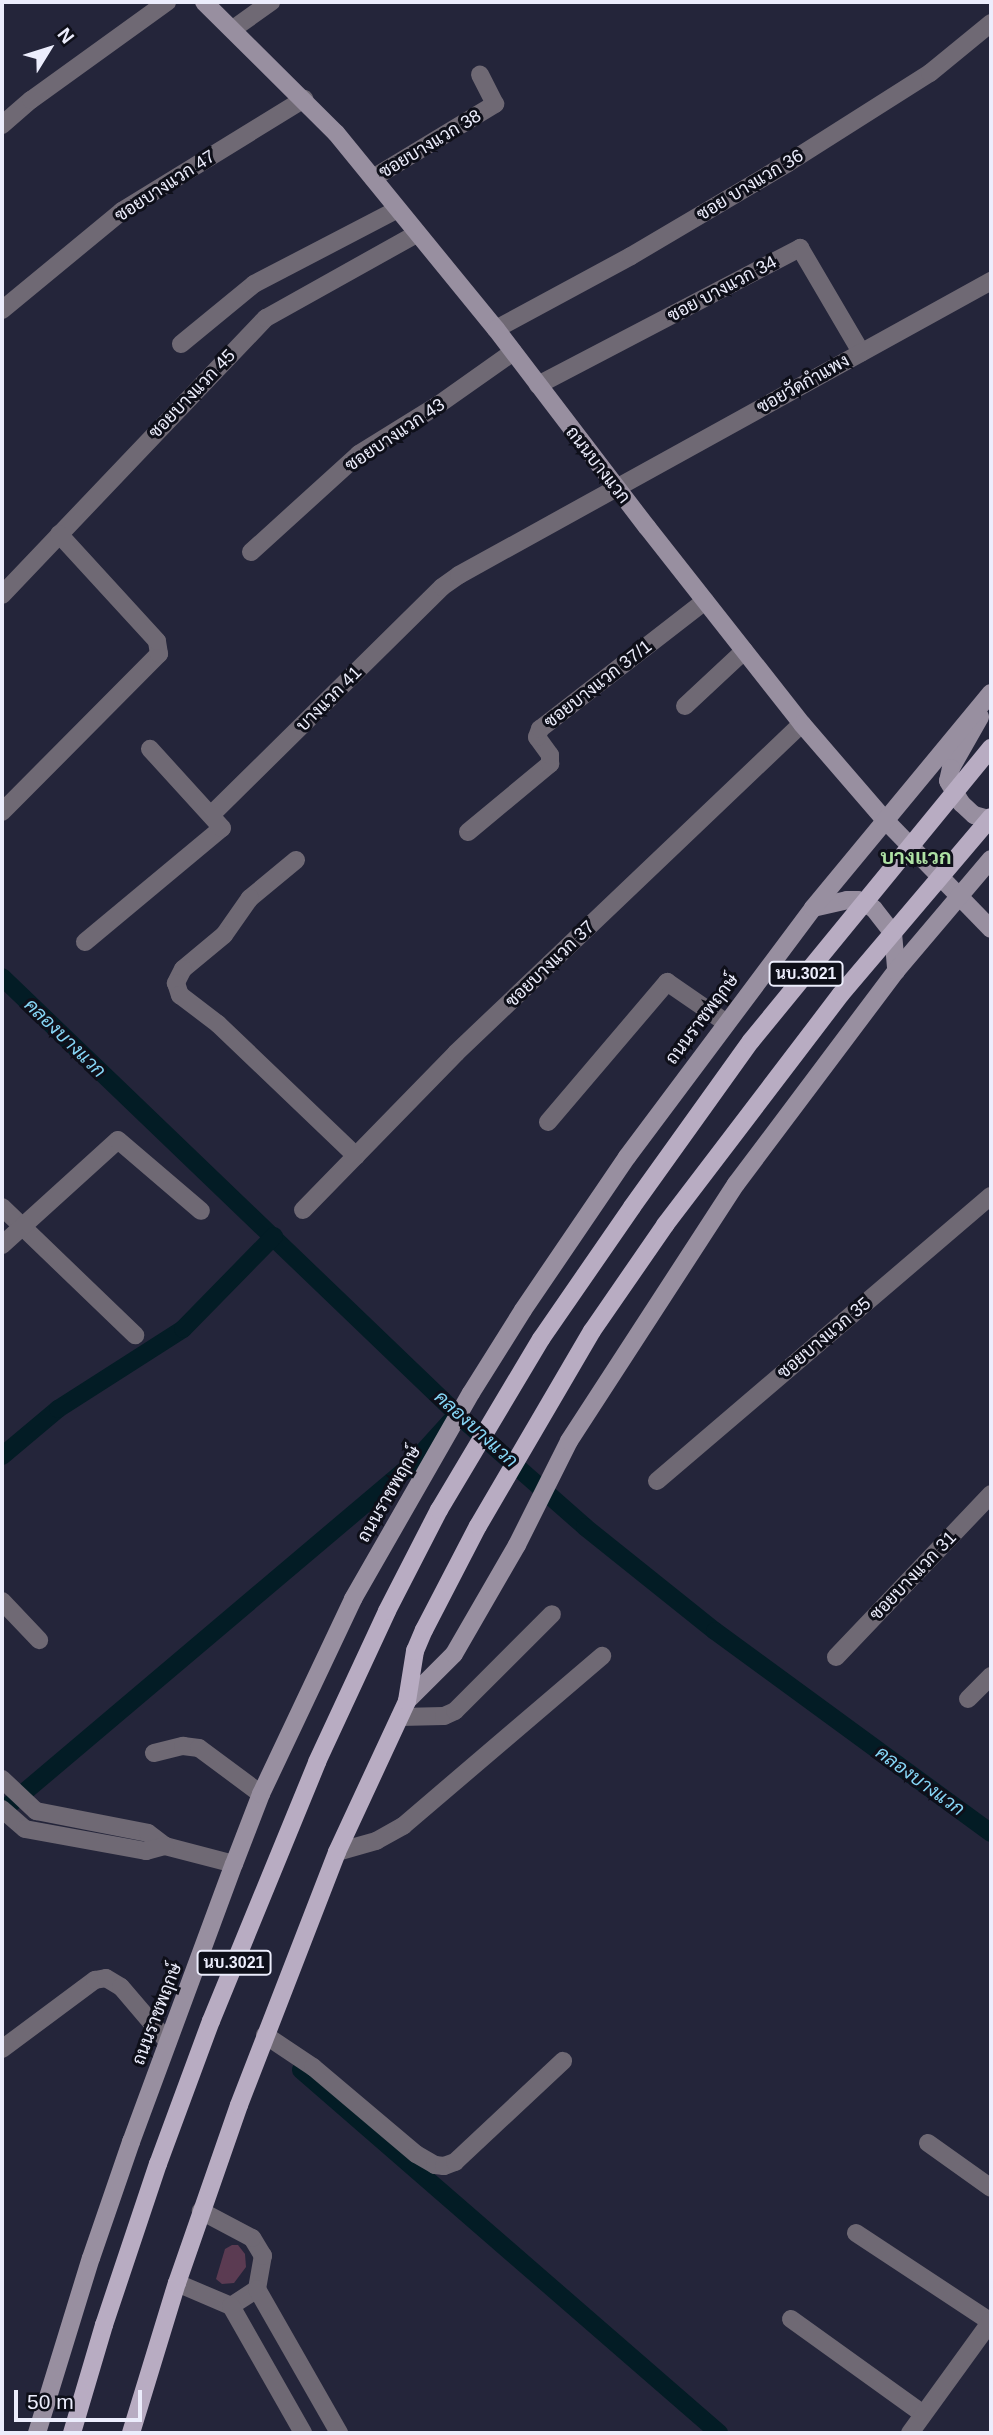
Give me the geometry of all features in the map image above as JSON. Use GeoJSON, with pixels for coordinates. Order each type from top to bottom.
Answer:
{"type":"FeatureCollection","features":[{"type":"Feature","properties":{"kind":"main road","name":"ถนนบางแวก"},"geometry":{"type":"LineString","coordinates":[[204,2],[304,99],[373,178],[396,210],[496,329],[802,724],[885,820],[991,929]]}},
{"type":"Feature","properties":{"kind":"main road","name":"ถนนราชพฤกษ์"},"geometry":{"type":"LineString","coordinates":[[37,2433],[91,2258],[234,1864],[261,1794],[353,1599],[471,1393],[573,1235],[725,1022],[813,908],[991,693]]}},
{"type":"Feature","properties":{"kind":"main road"},"geometry":{"type":"LineString","coordinates":[[991,699],[951,768],[948,780],[961,803],[974,816],[991,818]]}},
{"type":"Feature","properties":{"kind":"main road","name":"นบ.3021"},"geometry":{"type":"LineString","coordinates":[[72,2433],[112,2300],[211,2021],[317,1762],[387,1611],[439,1510],[541,1339],[751,1041],[991,748]]}},
{"type":"Feature","properties":{"kind":"main road","name":"นบ.3021"},"geometry":{"type":"LineString","coordinates":[[131,2433],[201,2211],[265,2035],[337,1852],[404,1709],[419,1641],[478,1527],[592,1331],[665,1225],[841,994],[991,818]]}},
{"type":"Feature","properties":{"kind":"main road","name":"นบ.3021"},"geometry":{"type":"LineString","coordinates":[[404,1709],[454,1654],[517,1545],[569,1441],[736,1184],[896,971],[991,859]]}},
{"type":"Feature","properties":{"kind":"main road"},"geometry":{"type":"LineString","coordinates":[[813,908],[858,900],[874,909],[893,933],[896,971]]}},
{"type":"Feature","properties":{"kind":"street"},"geometry":{"type":"LineString","coordinates":[[2,125],[31,100],[167,2]]}},
{"type":"Feature","properties":{"kind":"street"},"geometry":{"type":"LineString","coordinates":[[233,29],[271,2]]}},
{"type":"Feature","properties":{"kind":"street","name":"ซอย บางแวก 36"},"geometry":{"type":"LineString","coordinates":[[496,329],[631,256],[811,148],[930,73],[991,23]]}},
{"type":"Feature","properties":{"kind":"street","name":"ซอยบางแวก 38"},"geometry":{"type":"LineString","coordinates":[[373,178],[492,106],[495,102],[480,75]]}},
{"type":"Feature","properties":{"kind":"street","name":"ซอยบางแวก 47"},"geometry":{"type":"LineString","coordinates":[[2,310],[122,211],[304,99]]}},
{"type":"Feature","properties":{"kind":"street"},"geometry":{"type":"LineString","coordinates":[[181,344],[254,284],[396,210]]}},
{"type":"Feature","properties":{"kind":"street","name":"ซอยบางแวก 45"},"geometry":{"type":"LineString","coordinates":[[2,595],[267,318],[416,234]]}},
{"type":"Feature","properties":{"kind":"street","name":"ซอย บางแวก 34"},"geometry":{"type":"LineString","coordinates":[[538,385],[800,248],[861,352]]}},
{"type":"Feature","properties":{"kind":"street","name":"ซอยวัดกำแพง"},"geometry":{"type":"LineString","coordinates":[[616,487],[991,282]]}},
{"type":"Feature","properties":{"kind":"street","name":"ซอยบางแวก 43"},"geometry":{"type":"LineString","coordinates":[[251,552],[359,454],[438,405],[513,352]]}},
{"type":"Feature","properties":{"kind":"street","name":"บางแวก 41"},"geometry":{"type":"LineString","coordinates":[[212,814],[442,587],[616,487]]}},
{"type":"Feature","properties":{"kind":"street"},"geometry":{"type":"LineString","coordinates":[[2,812],[159,654],[157,641],[59,534]]}},
{"type":"Feature","properties":{"kind":"street","name":"ซอยบางแวก 37/1"},"geometry":{"type":"LineString","coordinates":[[468,832],[550,764],[550,755],[537,737],[540,729],[705,601]]}},
{"type":"Feature","properties":{"kind":"street"},"geometry":{"type":"LineString","coordinates":[[685,706],[744,651]]}},
{"type":"Feature","properties":{"kind":"street","name":"ซอยบางแวก 37"},"geometry":{"type":"LineString","coordinates":[[303,1210],[456,1053],[802,724]]}},
{"type":"Feature","properties":{"kind":"street"},"geometry":{"type":"LineString","coordinates":[[85,942],[222,828],[150,749]]}},
{"type":"Feature","properties":{"kind":"street"},"geometry":{"type":"LineString","coordinates":[[296,860],[250,898],[223,935],[183,970],[176,984],[180,995],[218,1024],[356,1156]]}},
{"type":"Feature","properties":{"kind":"street"},"geometry":{"type":"LineString","coordinates":[[548,1122],[667,982],[725,1022]]}},
{"type":"Feature","properties":{"kind":"street"},"geometry":{"type":"LineString","coordinates":[[2,1245],[118,1140],[201,1211]]}},
{"type":"Feature","properties":{"kind":"street","name":"ซอยบางแวก 35"},"geometry":{"type":"LineString","coordinates":[[657,1480],[991,1196]]}},
{"type":"Feature","properties":{"kind":"street"},"geometry":{"type":"LineString","coordinates":[[2,1207],[135,1335]]}},
{"type":"Feature","properties":{"kind":"street","name":"ซอยบางแวก 31"},"geometry":{"type":"LineString","coordinates":[[835,1657],[991,1494]]}},
{"type":"Feature","properties":{"kind":"street"},"geometry":{"type":"LineString","coordinates":[[2,1601],[39,1640]]}},
{"type":"Feature","properties":{"kind":"street"},"geometry":{"type":"LineString","coordinates":[[404,1709],[444,1716],[455,1712],[552,1614]]}},
{"type":"Feature","properties":{"kind":"street"},"geometry":{"type":"LineString","coordinates":[[337,1852],[376,1842],[403,1826],[602,1656]]}},
{"type":"Feature","properties":{"kind":"street"},"geometry":{"type":"LineString","coordinates":[[968,1699],[991,1676]]}},
{"type":"Feature","properties":{"kind":"street"},"geometry":{"type":"LineString","coordinates":[[155,1753],[183,1746],[198,1748],[261,1794]]}},
{"type":"Feature","properties":{"kind":"street"},"geometry":{"type":"LineString","coordinates":[[7,1785],[36,1811],[148,1833],[165,1846],[234,1864]]}},
{"type":"Feature","properties":{"kind":"street"},"geometry":{"type":"LineString","coordinates":[[2,1809],[25,1829],[146,1851],[165,1846]]}},
{"type":"Feature","properties":{"kind":"street"},"geometry":{"type":"LineString","coordinates":[[2,2049],[96,1980],[107,1978],[121,1987],[168,2042]]}},
{"type":"Feature","properties":{"kind":"street"},"geometry":{"type":"LineString","coordinates":[[265,2035],[313,2067],[416,2154],[435,2165],[444,2166],[455,2162],[563,2061]]}},
{"type":"Feature","properties":{"kind":"street"},"geometry":{"type":"LineString","coordinates":[[928,2143],[991,2188]]}},
{"type":"Feature","properties":{"kind":"street"},"geometry":{"type":"LineString","coordinates":[[201,2211],[252,2238],[263,2256],[257,2288],[339,2433]]}},
{"type":"Feature","properties":{"kind":"street"},"geometry":{"type":"LineString","coordinates":[[856,2233],[991,2322],[910,2433]]}},
{"type":"Feature","properties":{"kind":"street"},"geometry":{"type":"LineString","coordinates":[[177,2283],[231,2306],[303,2433]]}},
{"type":"Feature","properties":{"kind":"street"},"geometry":{"type":"LineString","coordinates":[[231,2306],[257,2288]]}},
{"type":"Feature","properties":{"kind":"street"},"geometry":{"type":"LineString","coordinates":[[791,2319],[923,2414]]}},
{"type":"Feature","properties":{"kind":"shaded area"},"geometry":{"type":"Polygon","coordinates":[[[238,2245],[245,2254],[246,2267],[234,2283],[222,2284],[216,2279],[225,2249],[238,2245]]]}},
{"type":"Feature","properties":{"kind":"waterway","name":"คลองบางแวก"},"geometry":{"type":"LineString","coordinates":[[2,977],[457,1414],[585,1527],[715,1631],[991,1833]]}},
{"type":"Feature","properties":{"kind":"waterway"},"geometry":{"type":"LineString","coordinates":[[2,1456],[58,1409],[183,1329],[274,1236]]}},
{"type":"Feature","properties":{"kind":"waterway"},"geometry":{"type":"LineString","coordinates":[[2,1811],[411,1465],[450,1422]]}},
{"type":"Feature","properties":{"kind":"waterway"},"geometry":{"type":"LineString","coordinates":[[301,2070],[719,2433]]}},
{"type":"Feature","properties":{"kind":"district","name":"บางแวก"},"geometry":{"type":"Point","coordinates":[916,857]}}]}
